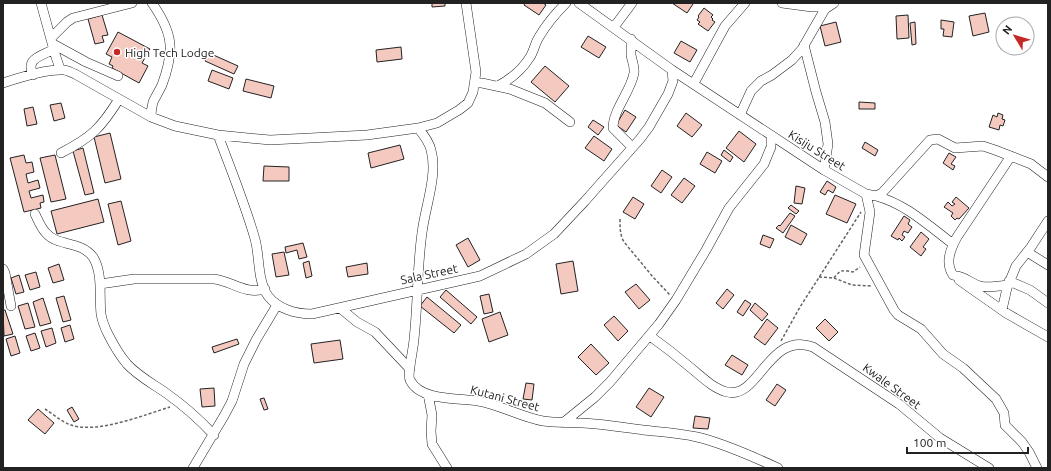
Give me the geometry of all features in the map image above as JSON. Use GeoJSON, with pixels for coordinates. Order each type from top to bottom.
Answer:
{"type":"FeatureCollection","features":[{"type":"Feature","properties":{"kind":"street"},"geometry":{"type":"LineString","coordinates":[[41,3],[60,70]]}},
{"type":"Feature","properties":{"kind":"street"},"geometry":{"type":"LineString","coordinates":[[33,75],[30,64],[53,44],[67,22],[73,18],[132,3]]}},
{"type":"Feature","properties":{"kind":"street"},"geometry":{"type":"LineString","coordinates":[[151,117],[153,103],[162,85],[171,42],[167,28],[152,3]]}},
{"type":"Feature","properties":{"kind":"street"},"geometry":{"type":"LineString","coordinates":[[3,83],[60,70],[75,74],[151,117],[175,126],[218,136],[256,139],[310,138],[367,135],[418,128],[437,123],[459,110],[468,103],[473,92],[476,72],[466,3]]}},
{"type":"Feature","properties":{"kind":"street"},"geometry":{"type":"LineString","coordinates":[[498,86],[509,80],[522,67],[530,57],[539,37],[557,12],[566,3]]}},
{"type":"Feature","properties":{"kind":"street","name":"Kisiju Street"},"geometry":{"type":"LineString","coordinates":[[580,3],[672,70],[824,170],[870,196],[888,199],[901,205],[954,244]]}},
{"type":"Feature","properties":{"kind":"street"},"geometry":{"type":"LineString","coordinates":[[614,27],[632,3]]}},
{"type":"Feature","properties":{"kind":"street"},"geometry":{"type":"LineString","coordinates":[[694,84],[725,26],[744,3]]}},
{"type":"Feature","properties":{"kind":"street"},"geometry":{"type":"LineString","coordinates":[[782,3],[812,7],[831,5]]}},
{"type":"Feature","properties":{"kind":"street"},"geometry":{"type":"LineString","coordinates":[[740,115],[751,91],[761,81],[772,75],[792,60],[804,45],[825,10],[831,5]]}},
{"type":"Feature","properties":{"kind":"street"},"geometry":{"type":"LineString","coordinates":[[631,39],[631,54],[634,73],[613,122],[613,128],[632,147]]}},
{"type":"Feature","properties":{"kind":"street"},"geometry":{"type":"LineString","coordinates":[[53,44],[86,62],[118,76]]}},
{"type":"Feature","properties":{"kind":"street"},"geometry":{"type":"LineString","coordinates":[[804,45],[825,122],[828,144],[824,170]]}},
{"type":"Feature","properties":{"kind":"street","name":"Sala Street"},"geometry":{"type":"LineString","coordinates":[[277,305],[302,314],[318,313],[480,276],[526,254],[554,234],[585,201],[649,127],[668,94],[673,81],[672,70]]}},
{"type":"Feature","properties":{"kind":"street"},"geometry":{"type":"LineString","coordinates":[[475,83],[510,89],[545,102],[570,122]]}},
{"type":"Feature","properties":{"kind":"street"},"geometry":{"type":"LineString","coordinates":[[61,153],[80,144],[97,130],[107,118],[119,99]]}},
{"type":"Feature","properties":{"kind":"street","name":"Kutani Street"},"geometry":{"type":"LineString","coordinates":[[418,128],[426,138],[431,150],[433,173],[422,231],[417,317],[409,379],[415,387],[428,394],[479,401],[530,418],[696,437],[716,443],[778,468]]}},
{"type":"Feature","properties":{"kind":"street"},"geometry":{"type":"LineString","coordinates":[[563,422],[596,396],[650,336],[676,300],[729,208],[764,164],[771,147],[771,135]]}},
{"type":"Feature","properties":{"kind":"street"},"geometry":{"type":"LineString","coordinates":[[194,468],[232,401],[244,364],[256,340],[277,305],[265,289],[261,276],[256,241],[218,136]]}},
{"type":"Feature","properties":{"kind":"street"},"geometry":{"type":"LineString","coordinates":[[1037,468],[1022,442],[1005,425],[1004,413],[996,399],[963,368],[943,354],[921,328],[898,315],[894,310],[864,255],[864,250],[870,216],[870,196],[882,193],[930,140],[938,139],[956,148],[983,146],[1032,164],[1048,177]]}},
{"type":"Feature","properties":{"kind":"street"},"geometry":{"type":"LineString","coordinates":[[1012,156],[954,244],[949,257],[950,270],[953,275],[1002,310],[1048,337]]}},
{"type":"Feature","properties":{"kind":"street"},"geometry":{"type":"LineString","coordinates":[[35,214],[45,233],[65,243],[81,246],[91,255],[96,263],[100,284],[101,315],[108,334],[126,364],[198,418],[214,435]]}},
{"type":"Feature","properties":{"kind":"street"},"geometry":{"type":"LineString","coordinates":[[1002,310],[1009,283],[1016,266],[1048,221]]}},
{"type":"Feature","properties":{"kind":"street"},"geometry":{"type":"LineString","coordinates":[[1026,252],[1048,265]]}},
{"type":"Feature","properties":{"kind":"street"},"geometry":{"type":"LineString","coordinates":[[3,269],[11,306]]}},
{"type":"Feature","properties":{"kind":"street"},"geometry":{"type":"LineString","coordinates":[[953,275],[962,276],[981,286],[999,286],[1009,283],[1030,290],[1048,303]]}},
{"type":"Feature","properties":{"kind":"street"},"geometry":{"type":"LineString","coordinates":[[100,284],[134,279],[221,279],[245,290],[260,291],[265,289]]}},
{"type":"Feature","properties":{"kind":"street"},"geometry":{"type":"LineString","coordinates":[[340,308],[357,322],[375,332],[410,369]]}},
{"type":"Feature","properties":{"kind":"street","name":"Kwale Street"},"geometry":{"type":"LineString","coordinates":[[650,336],[717,388],[728,392],[744,390],[776,354],[786,348],[804,344],[813,347],[899,404],[940,438],[989,468]]}},
{"type":"Feature","properties":{"kind":"street"},"geometry":{"type":"LineString","coordinates":[[428,394],[432,415],[431,441],[434,450],[447,468]]}},
{"type":"Feature","properties":{"kind":"path"},"geometry":{"type":"LineString","coordinates":[[776,354],[788,328],[819,277],[844,241],[870,196]]}},
{"type":"Feature","properties":{"kind":"path"},"geometry":{"type":"LineString","coordinates":[[620,219],[621,238],[653,277],[676,300]]}},
{"type":"Feature","properties":{"kind":"path"},"geometry":{"type":"LineString","coordinates":[[834,278],[842,270],[853,272],[856,271],[867,261]]}},
{"type":"Feature","properties":{"kind":"path"},"geometry":{"type":"LineString","coordinates":[[819,277],[834,278],[852,285],[872,286],[880,284]]}},
{"type":"Feature","properties":{"kind":"path"},"geometry":{"type":"LineString","coordinates":[[45,409],[70,425],[83,428],[95,427],[140,416],[179,404]]}},
{"type":"Feature","properties":{"kind":"building"},"geometry":{"type":"Polygon","coordinates":[[[432,3],[445,3],[445,6],[432,7],[432,3]]]}},
{"type":"Feature","properties":{"kind":"building"},"geometry":{"type":"Polygon","coordinates":[[[525,3],[543,3],[546,5],[539,15],[524,5],[525,3]]]}},
{"type":"Feature","properties":{"kind":"building"},"geometry":{"type":"Polygon","coordinates":[[[672,3],[692,3],[693,4],[687,13],[672,3]]]}},
{"type":"Feature","properties":{"kind":"building"},"geometry":{"type":"Polygon","coordinates":[[[704,8],[713,15],[711,17],[715,22],[708,31],[698,24],[700,22],[697,20],[704,8]]]}},
{"type":"Feature","properties":{"kind":"building"},"geometry":{"type":"Polygon","coordinates":[[[985,13],[989,32],[973,36],[969,16],[985,13]]]}},
{"type":"Feature","properties":{"kind":"building"},"geometry":{"type":"Polygon","coordinates":[[[102,15],[108,35],[102,36],[104,42],[95,44],[88,19],[102,15]]]}},
{"type":"Feature","properties":{"kind":"building"},"geometry":{"type":"Polygon","coordinates":[[[908,15],[909,38],[897,39],[896,16],[908,15]]]}},
{"type":"Feature","properties":{"kind":"building"},"geometry":{"type":"Polygon","coordinates":[[[941,20],[954,22],[952,37],[943,36],[944,29],[941,29],[941,20]]]}},
{"type":"Feature","properties":{"kind":"building"},"geometry":{"type":"Polygon","coordinates":[[[836,22],[841,42],[825,46],[820,26],[836,22]]]}},
{"type":"Feature","properties":{"kind":"building"},"geometry":{"type":"Polygon","coordinates":[[[915,22],[916,44],[912,45],[910,23],[915,22]]]}},
{"type":"Feature","properties":{"kind":"building"},"geometry":{"type":"Polygon","coordinates":[[[118,32],[150,49],[142,63],[148,66],[139,83],[112,68],[113,66],[109,64],[112,57],[106,54],[118,32]]]}},
{"type":"Feature","properties":{"kind":"building"},"geometry":{"type":"Polygon","coordinates":[[[588,36],[606,47],[599,58],[581,47],[588,36]]]}},
{"type":"Feature","properties":{"kind":"building"},"geometry":{"type":"Polygon","coordinates":[[[681,41],[697,50],[690,62],[674,53],[681,41]]]}},
{"type":"Feature","properties":{"kind":"building"},"geometry":{"type":"Polygon","coordinates":[[[401,47],[402,59],[377,62],[376,50],[401,47]]]}},
{"type":"Feature","properties":{"kind":"building"},"geometry":{"type":"Polygon","coordinates":[[[209,53],[238,66],[234,74],[205,61],[209,53]]]}},
{"type":"Feature","properties":{"kind":"building"},"geometry":{"type":"Polygon","coordinates":[[[545,66],[569,86],[555,102],[531,82],[545,66]]]}},
{"type":"Feature","properties":{"kind":"building"},"geometry":{"type":"Polygon","coordinates":[[[212,70],[233,78],[229,89],[208,81],[212,70]]]}},
{"type":"Feature","properties":{"kind":"building"},"geometry":{"type":"Polygon","coordinates":[[[246,79],[274,86],[271,98],[243,91],[246,79]]]}},
{"type":"Feature","properties":{"kind":"building"},"geometry":{"type":"Polygon","coordinates":[[[859,102],[875,103],[875,109],[859,109],[859,102]]]}},
{"type":"Feature","properties":{"kind":"building"},"geometry":{"type":"Polygon","coordinates":[[[61,103],[65,118],[54,121],[50,105],[61,103]]]}},
{"type":"Feature","properties":{"kind":"building"},"geometry":{"type":"Polygon","coordinates":[[[33,107],[37,124],[27,126],[24,109],[33,107]]]}},
{"type":"Feature","properties":{"kind":"building"},"geometry":{"type":"Polygon","coordinates":[[[625,110],[636,117],[626,132],[616,125],[625,110]]]}},
{"type":"Feature","properties":{"kind":"building"},"geometry":{"type":"Polygon","coordinates":[[[686,113],[702,125],[692,137],[677,126],[686,113]]]}},
{"type":"Feature","properties":{"kind":"building"},"geometry":{"type":"Polygon","coordinates":[[[998,113],[1003,115],[1002,119],[1005,120],[1003,126],[1000,125],[999,130],[989,127],[993,115],[997,117],[998,113]]]}},
{"type":"Feature","properties":{"kind":"building"},"geometry":{"type":"Polygon","coordinates":[[[593,120],[604,127],[598,135],[588,127],[593,120]]]}},
{"type":"Feature","properties":{"kind":"building"},"geometry":{"type":"Polygon","coordinates":[[[739,131],[756,144],[744,162],[726,148],[739,131]]]}},
{"type":"Feature","properties":{"kind":"building"},"geometry":{"type":"Polygon","coordinates":[[[110,133],[121,179],[105,183],[94,137],[110,133]]]}},
{"type":"Feature","properties":{"kind":"building"},"geometry":{"type":"Polygon","coordinates":[[[594,136],[612,149],[604,161],[585,148],[594,136]]]}},
{"type":"Feature","properties":{"kind":"building"},"geometry":{"type":"Polygon","coordinates":[[[865,142],[878,150],[875,156],[862,148],[865,142]]]}},
{"type":"Feature","properties":{"kind":"building"},"geometry":{"type":"Polygon","coordinates":[[[400,145],[404,159],[371,168],[368,153],[400,145]]]}},
{"type":"Feature","properties":{"kind":"building"},"geometry":{"type":"Polygon","coordinates":[[[83,148],[94,193],[85,195],[73,151],[83,148]]]}},
{"type":"Feature","properties":{"kind":"building"},"geometry":{"type":"Polygon","coordinates":[[[724,150],[733,157],[730,162],[721,155],[724,150]]]}},
{"type":"Feature","properties":{"kind":"building"},"geometry":{"type":"Polygon","coordinates":[[[707,152],[722,161],[715,173],[700,164],[707,152]]]}},
{"type":"Feature","properties":{"kind":"building"},"geometry":{"type":"Polygon","coordinates":[[[949,153],[956,157],[951,164],[955,166],[953,170],[943,163],[949,153]]]}},
{"type":"Feature","properties":{"kind":"building"},"geometry":{"type":"Polygon","coordinates":[[[24,155],[26,163],[32,162],[34,172],[26,174],[28,183],[38,180],[40,188],[29,191],[31,198],[43,195],[44,202],[40,203],[41,208],[24,212],[10,158],[24,155]]]}},
{"type":"Feature","properties":{"kind":"building"},"geometry":{"type":"Polygon","coordinates":[[[55,155],[66,199],[51,202],[40,158],[55,155]]]}},
{"type":"Feature","properties":{"kind":"building"},"geometry":{"type":"Polygon","coordinates":[[[264,166],[289,167],[289,181],[263,181],[264,166]]]}},
{"type":"Feature","properties":{"kind":"building"},"geometry":{"type":"Polygon","coordinates":[[[662,170],[672,177],[661,193],[651,186],[662,170]]]}},
{"type":"Feature","properties":{"kind":"building"},"geometry":{"type":"Polygon","coordinates":[[[684,178],[695,186],[682,203],[671,195],[684,178]]]}},
{"type":"Feature","properties":{"kind":"building"},"geometry":{"type":"Polygon","coordinates":[[[827,181],[836,187],[833,193],[828,190],[825,195],[820,192],[827,181]]]}},
{"type":"Feature","properties":{"kind":"building"},"geometry":{"type":"Polygon","coordinates":[[[796,186],[805,188],[802,204],[794,203],[796,186]]]}},
{"type":"Feature","properties":{"kind":"building"},"geometry":{"type":"Polygon","coordinates":[[[835,195],[856,204],[847,223],[826,214],[835,195]]]}},
{"type":"Feature","properties":{"kind":"building"},"geometry":{"type":"Polygon","coordinates":[[[633,197],[644,204],[635,219],[623,212],[633,197]]]}},
{"type":"Feature","properties":{"kind":"building"},"geometry":{"type":"Polygon","coordinates":[[[956,197],[969,208],[959,219],[957,218],[955,220],[951,216],[953,213],[944,207],[948,202],[952,206],[955,204],[952,202],[956,197]]]}},
{"type":"Feature","properties":{"kind":"building"},"geometry":{"type":"Polygon","coordinates":[[[98,199],[104,222],[57,234],[51,211],[98,199]]]}},
{"type":"Feature","properties":{"kind":"building"},"geometry":{"type":"Polygon","coordinates":[[[121,201],[131,241],[118,245],[108,204],[121,201]]]}},
{"type":"Feature","properties":{"kind":"building"},"geometry":{"type":"Polygon","coordinates":[[[791,205],[799,211],[796,214],[788,208],[791,205]]]}},
{"type":"Feature","properties":{"kind":"building"},"geometry":{"type":"Polygon","coordinates":[[[790,213],[795,216],[783,233],[776,228],[779,225],[780,226],[790,213]]]}},
{"type":"Feature","properties":{"kind":"building"},"geometry":{"type":"Polygon","coordinates":[[[904,216],[910,220],[908,224],[912,227],[908,233],[904,231],[902,235],[905,237],[902,241],[899,238],[898,240],[891,236],[904,216]]]}},
{"type":"Feature","properties":{"kind":"building"},"geometry":{"type":"Polygon","coordinates":[[[791,225],[807,234],[801,245],[785,237],[791,225]]]}},
{"type":"Feature","properties":{"kind":"building"},"geometry":{"type":"Polygon","coordinates":[[[921,232],[929,239],[923,247],[926,249],[921,256],[910,247],[921,232]]]}},
{"type":"Feature","properties":{"kind":"building"},"geometry":{"type":"Polygon","coordinates":[[[763,235],[774,239],[770,248],[760,244],[763,235]]]}},
{"type":"Feature","properties":{"kind":"building"},"geometry":{"type":"Polygon","coordinates":[[[468,238],[480,260],[468,267],[456,245],[468,238]]]}},
{"type":"Feature","properties":{"kind":"building"},"geometry":{"type":"Polygon","coordinates":[[[303,243],[307,257],[299,259],[297,250],[286,253],[285,247],[303,243]]]}},
{"type":"Feature","properties":{"kind":"building"},"geometry":{"type":"Polygon","coordinates":[[[284,252],[289,275],[276,277],[272,254],[284,252]]]}},
{"type":"Feature","properties":{"kind":"building"},"geometry":{"type":"Polygon","coordinates":[[[309,261],[312,276],[306,278],[303,263],[309,261]]]}},
{"type":"Feature","properties":{"kind":"building"},"geometry":{"type":"Polygon","coordinates":[[[573,261],[578,291],[561,294],[556,264],[573,261]]]}},
{"type":"Feature","properties":{"kind":"building"},"geometry":{"type":"Polygon","coordinates":[[[367,263],[368,274],[348,277],[346,267],[367,263]]]}},
{"type":"Feature","properties":{"kind":"building"},"geometry":{"type":"Polygon","coordinates":[[[59,264],[64,280],[53,283],[48,268],[59,264]]]}},
{"type":"Feature","properties":{"kind":"building"},"geometry":{"type":"Polygon","coordinates":[[[36,272],[40,287],[30,290],[25,275],[36,272]]]}},
{"type":"Feature","properties":{"kind":"building"},"geometry":{"type":"Polygon","coordinates":[[[19,275],[24,292],[16,294],[11,278],[19,275]]]}},
{"type":"Feature","properties":{"kind":"building"},"geometry":{"type":"Polygon","coordinates":[[[636,284],[650,300],[639,309],[625,292],[636,284]]]}},
{"type":"Feature","properties":{"kind":"building"},"geometry":{"type":"Polygon","coordinates":[[[727,289],[734,295],[723,309],[716,303],[727,289]]]}},
{"type":"Feature","properties":{"kind":"building"},"geometry":{"type":"Polygon","coordinates":[[[446,290],[477,317],[471,324],[440,297],[446,290]]]}},
{"type":"Feature","properties":{"kind":"building"},"geometry":{"type":"Polygon","coordinates":[[[489,294],[493,312],[484,314],[480,296],[489,294]]]}},
{"type":"Feature","properties":{"kind":"building"},"geometry":{"type":"Polygon","coordinates":[[[64,296],[71,320],[63,322],[56,298],[64,296]]]}},
{"type":"Feature","properties":{"kind":"building"},"geometry":{"type":"Polygon","coordinates":[[[427,297],[461,325],[454,333],[420,306],[427,297]]]}},
{"type":"Feature","properties":{"kind":"building"},"geometry":{"type":"Polygon","coordinates":[[[43,298],[51,323],[40,326],[33,302],[43,298]]]}},
{"type":"Feature","properties":{"kind":"building"},"geometry":{"type":"Polygon","coordinates":[[[745,300],[751,304],[743,316],[737,312],[745,300]]]}},
{"type":"Feature","properties":{"kind":"building"},"geometry":{"type":"Polygon","coordinates":[[[28,303],[35,327],[25,329],[18,306],[28,303]]]}},
{"type":"Feature","properties":{"kind":"building"},"geometry":{"type":"Polygon","coordinates":[[[755,303],[768,314],[762,321],[750,310],[755,303]]]}},
{"type":"Feature","properties":{"kind":"building"},"geometry":{"type":"Polygon","coordinates":[[[3,310],[5,310],[13,334],[4,336],[3,310]]]}},
{"type":"Feature","properties":{"kind":"building"},"geometry":{"type":"Polygon","coordinates":[[[500,312],[508,335],[489,342],[482,319],[500,312]]]}},
{"type":"Feature","properties":{"kind":"building"},"geometry":{"type":"Polygon","coordinates":[[[614,316],[628,331],[618,341],[604,325],[614,316]]]}},
{"type":"Feature","properties":{"kind":"building"},"geometry":{"type":"Polygon","coordinates":[[[767,319],[778,328],[765,345],[754,337],[767,319]]]}},
{"type":"Feature","properties":{"kind":"building"},"geometry":{"type":"Polygon","coordinates":[[[825,319],[838,332],[829,341],[816,328],[825,319]]]}},
{"type":"Feature","properties":{"kind":"building"},"geometry":{"type":"Polygon","coordinates":[[[70,325],[74,339],[65,342],[61,328],[70,325]]]}},
{"type":"Feature","properties":{"kind":"building"},"geometry":{"type":"Polygon","coordinates":[[[52,328],[56,343],[46,347],[41,331],[52,328]]]}},
{"type":"Feature","properties":{"kind":"building"},"geometry":{"type":"Polygon","coordinates":[[[35,333],[40,348],[31,351],[26,336],[35,333]]]}},
{"type":"Feature","properties":{"kind":"building"},"geometry":{"type":"Polygon","coordinates":[[[15,336],[20,353],[11,356],[6,339],[15,336]]]}},
{"type":"Feature","properties":{"kind":"building"},"geometry":{"type":"Polygon","coordinates":[[[237,339],[239,344],[214,353],[212,347],[237,339]]]}},
{"type":"Feature","properties":{"kind":"building"},"geometry":{"type":"Polygon","coordinates":[[[340,340],[343,359],[314,363],[311,344],[340,340]]]}},
{"type":"Feature","properties":{"kind":"building"},"geometry":{"type":"Polygon","coordinates":[[[591,344],[609,363],[596,375],[578,357],[591,344]]]}},
{"type":"Feature","properties":{"kind":"building"},"geometry":{"type":"Polygon","coordinates":[[[732,355],[748,365],[742,375],[725,365],[732,355]]]}},
{"type":"Feature","properties":{"kind":"building"},"geometry":{"type":"Polygon","coordinates":[[[526,383],[534,384],[532,400],[523,399],[526,383]]]}},
{"type":"Feature","properties":{"kind":"building"},"geometry":{"type":"Polygon","coordinates":[[[777,384],[786,390],[775,406],[766,400],[777,384]]]}},
{"type":"Feature","properties":{"kind":"building"},"geometry":{"type":"Polygon","coordinates":[[[214,388],[215,406],[202,407],[200,389],[214,388]]]}},
{"type":"Feature","properties":{"kind":"building"},"geometry":{"type":"Polygon","coordinates":[[[649,388],[664,397],[651,417],[636,407],[649,388]]]}},
{"type":"Feature","properties":{"kind":"building"},"geometry":{"type":"Polygon","coordinates":[[[264,398],[268,409],[264,410],[260,399],[264,398]]]}},
{"type":"Feature","properties":{"kind":"building"},"geometry":{"type":"Polygon","coordinates":[[[72,407],[79,419],[74,422],[67,410],[72,407]]]}},
{"type":"Feature","properties":{"kind":"building"},"geometry":{"type":"Polygon","coordinates":[[[38,409],[54,423],[45,434],[28,420],[38,409]]]}},
{"type":"Feature","properties":{"kind":"building"},"geometry":{"type":"Polygon","coordinates":[[[695,416],[710,418],[708,429],[693,428],[695,416]]]}},
{"type":"Feature","properties":{"kind":"place","name":"High Tech Lodge"},"geometry":{"type":"Point","coordinates":[117,52]}}]}
